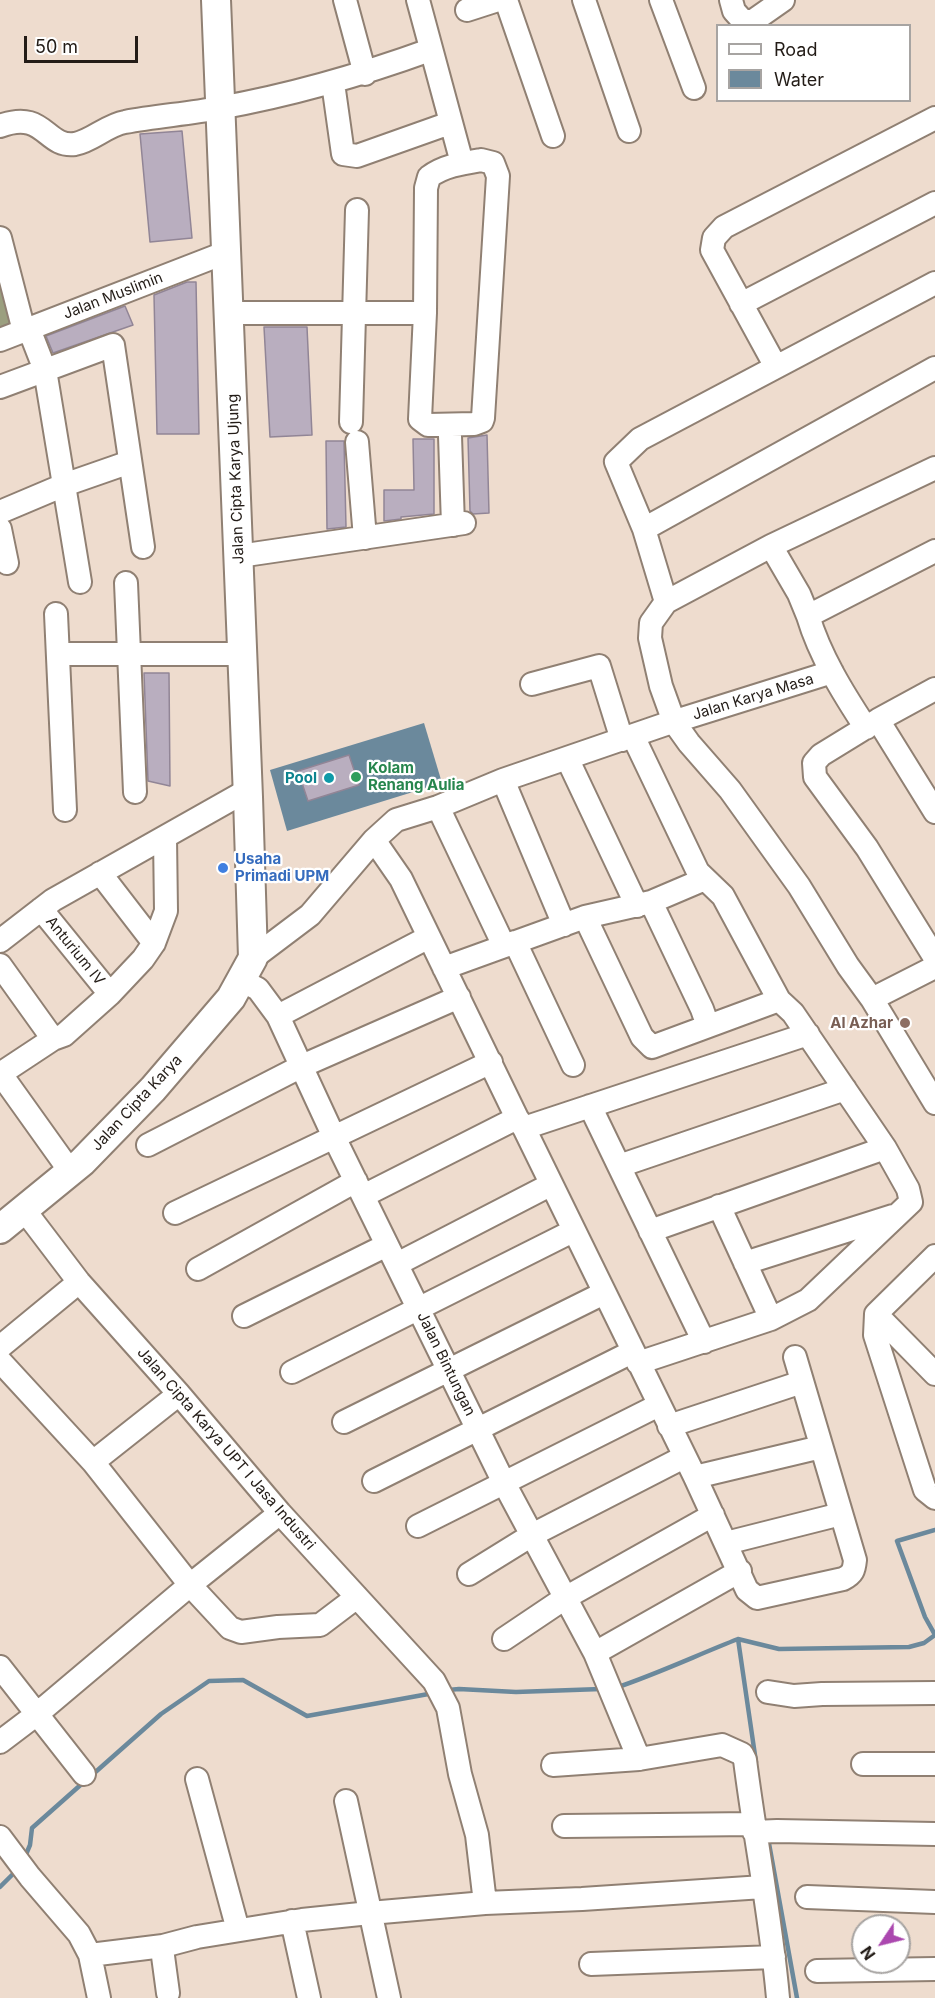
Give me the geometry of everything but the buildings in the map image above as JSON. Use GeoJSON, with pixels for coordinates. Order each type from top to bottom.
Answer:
{"type":"FeatureCollection","features":[{"type":"Feature","properties":{"kind":"main road","name":"Jalan Cipta Karya Ujung"},"geometry":{"type":"LineString","coordinates":[[216,0],[243,654],[247,969]]}},
{"type":"Feature","properties":{"kind":"main road","name":"Jalan Cipta Karya"},"geometry":{"type":"LineString","coordinates":[[0,1229],[25,1211],[82,1162],[157,1085],[231,998],[247,969]]}},
{"type":"Feature","properties":{"kind":"street"},"geometry":{"type":"LineString","coordinates":[[345,0],[365,74]]}},
{"type":"Feature","properties":{"kind":"street"},"geometry":{"type":"LineString","coordinates":[[418,0],[462,163]]}},
{"type":"Feature","properties":{"kind":"street"},"geometry":{"type":"LineString","coordinates":[[467,10],[498,0]]}},
{"type":"Feature","properties":{"kind":"street"},"geometry":{"type":"LineString","coordinates":[[506,0],[553,136]]}},
{"type":"Feature","properties":{"kind":"street"},"geometry":{"type":"LineString","coordinates":[[584,0],[629,131]]}},
{"type":"Feature","properties":{"kind":"street"},"geometry":{"type":"LineString","coordinates":[[661,0],[694,88]]}},
{"type":"Feature","properties":{"kind":"street"},"geometry":{"type":"LineString","coordinates":[[730,0],[734,11],[743,21],[753,21],[783,0]]}},
{"type":"Feature","properties":{"kind":"street"},"geometry":{"type":"LineString","coordinates":[[0,126],[25,120],[65,144],[75,144],[122,122],[220,108],[333,83],[430,50]]}},
{"type":"Feature","properties":{"kind":"street"},"geometry":{"type":"LineString","coordinates":[[333,83],[343,154],[357,156],[450,123]]}},
{"type":"Feature","properties":{"kind":"street"},"geometry":{"type":"LineString","coordinates":[[776,367],[712,250],[714,238],[724,227],[935,118]]}},
{"type":"Feature","properties":{"kind":"street"},"geometry":{"type":"LineString","coordinates":[[481,160],[493,163],[498,176],[482,421],[474,424],[428,425],[420,419],[425,313],[426,188],[429,177],[436,171],[462,163],[481,160]]}},
{"type":"Feature","properties":{"kind":"street"},"geometry":{"type":"LineString","coordinates":[[741,304],[935,203]]}},
{"type":"Feature","properties":{"kind":"street"},"geometry":{"type":"LineString","coordinates":[[357,210],[354,432],[365,538]]}},
{"type":"Feature","properties":{"kind":"street"},"geometry":{"type":"LineString","coordinates":[[0,238],[27,330],[45,370],[80,582]]}},
{"type":"Feature","properties":{"kind":"street","name":"Jalan Muslimin"},"geometry":{"type":"LineString","coordinates":[[0,340],[227,252]]}},
{"type":"Feature","properties":{"kind":"street"},"geometry":{"type":"LineString","coordinates":[[666,602],[644,529],[616,462],[640,439],[935,283]]}},
{"type":"Feature","properties":{"kind":"street"},"geometry":{"type":"LineString","coordinates":[[229,313],[425,313]]}},
{"type":"Feature","properties":{"kind":"street"},"geometry":{"type":"LineString","coordinates":[[0,387],[113,345],[143,547]]}},
{"type":"Feature","properties":{"kind":"street"},"geometry":{"type":"LineString","coordinates":[[644,529],[935,368]]}},
{"type":"Feature","properties":{"kind":"street"},"geometry":{"type":"LineString","coordinates":[[239,556],[459,524],[450,436]]}},
{"type":"Feature","properties":{"kind":"street"},"geometry":{"type":"LineString","coordinates":[[0,512],[64,485],[130,462]]}},
{"type":"Feature","properties":{"kind":"street"},"geometry":{"type":"LineString","coordinates":[[935,468],[771,546],[666,602],[651,622],[650,638],[661,686],[674,722],[730,790],[799,886],[848,966],[872,999],[935,1103]]}},
{"type":"Feature","properties":{"kind":"street"},"geometry":{"type":"LineString","coordinates":[[0,529],[6,563]]}},
{"type":"Feature","properties":{"kind":"street"},"geometry":{"type":"LineString","coordinates":[[771,546],[799,594],[813,632],[832,672],[935,812]]}},
{"type":"Feature","properties":{"kind":"street"},"geometry":{"type":"LineString","coordinates":[[808,616],[935,551]]}},
{"type":"Feature","properties":{"kind":"street"},"geometry":{"type":"LineString","coordinates":[[126,583],[135,792]]}},
{"type":"Feature","properties":{"kind":"street"},"geometry":{"type":"LineString","coordinates":[[56,614],[65,810]]}},
{"type":"Feature","properties":{"kind":"street"},"geometry":{"type":"LineString","coordinates":[[58,654],[243,654]]}},
{"type":"Feature","properties":{"kind":"street"},"geometry":{"type":"LineString","coordinates":[[374,1481],[478,1429],[635,1358],[704,1342],[771,1319],[808,1300],[911,1202],[908,1189],[885,1148],[793,1013],[779,1000],[723,896],[698,872],[627,738],[599,666],[532,684]]}},
{"type":"Feature","properties":{"kind":"street","name":"Jalan Karya Masa"},"geometry":{"type":"LineString","coordinates":[[247,969],[310,915],[374,840],[396,820],[438,807],[503,780],[567,758],[832,672]]}},
{"type":"Feature","properties":{"kind":"street"},"geometry":{"type":"LineString","coordinates":[[935,689],[821,755],[814,763],[815,777],[867,848],[935,958]]}},
{"type":"Feature","properties":{"kind":"street"},"geometry":{"type":"LineString","coordinates":[[567,758],[702,1009],[708,1026]]}},
{"type":"Feature","properties":{"kind":"street"},"geometry":{"type":"LineString","coordinates":[[503,780],[575,921],[642,1037],[652,1047],[779,1000]]}},
{"type":"Feature","properties":{"kind":"street"},"geometry":{"type":"LineString","coordinates":[[0,941],[53,900],[239,795]]}},
{"type":"Feature","properties":{"kind":"street"},"geometry":{"type":"LineString","coordinates":[[438,807],[573,1065]]}},
{"type":"Feature","properties":{"kind":"street"},"geometry":{"type":"LineString","coordinates":[[70,1171],[0,1074],[53,1039],[64,1035],[110,994],[143,959],[154,943],[165,911],[165,837]]}},
{"type":"Feature","properties":{"kind":"street"},"geometry":{"type":"LineString","coordinates":[[374,840],[401,879],[695,1478],[747,1590],[757,1598],[843,1579],[852,1575],[855,1560],[795,1357]]}},
{"type":"Feature","properties":{"kind":"street"},"geometry":{"type":"LineString","coordinates":[[100,873],[154,943]]}},
{"type":"Feature","properties":{"kind":"street"},"geometry":{"type":"LineString","coordinates":[[444,968],[575,921],[644,904],[705,879]]}},
{"type":"Feature","properties":{"kind":"street","name":"Anturium IV"},"geometry":{"type":"LineString","coordinates":[[41,909],[110,994]]}},
{"type":"Feature","properties":{"kind":"street"},"geometry":{"type":"LineString","coordinates":[[278,1016],[429,937]]}},
{"type":"Feature","properties":{"kind":"street"},"geometry":{"type":"LineString","coordinates":[[0,965],[53,1039]]}},
{"type":"Feature","properties":{"kind":"street"},"geometry":{"type":"LineString","coordinates":[[872,999],[935,967]]}},
{"type":"Feature","properties":{"kind":"street","name":"Jalan Bintungan"},"geometry":{"type":"LineString","coordinates":[[247,969],[258,989],[278,1016],[359,1189],[504,1483],[595,1653],[639,1759]]}},
{"type":"Feature","properties":{"kind":"street"},"geometry":{"type":"LineString","coordinates":[[148,1145],[302,1066],[459,997]]}},
{"type":"Feature","properties":{"kind":"street"},"geometry":{"type":"LineString","coordinates":[[198,1269],[359,1189],[520,1123],[590,1107],[808,1034]]}},
{"type":"Feature","properties":{"kind":"street"},"geometry":{"type":"LineString","coordinates":[[175,1214],[491,1062]]}},
{"type":"Feature","properties":{"kind":"street"},"geometry":{"type":"LineString","coordinates":[[619,1166],[845,1089]]}},
{"type":"Feature","properties":{"kind":"street"},"geometry":{"type":"LineString","coordinates":[[590,1107],[704,1342]]}},
{"type":"Feature","properties":{"kind":"street"},"geometry":{"type":"LineString","coordinates":[[650,1232],[885,1148]]}},
{"type":"Feature","properties":{"kind":"street"},"geometry":{"type":"LineString","coordinates":[[244,1316],[392,1255],[550,1185]]}},
{"type":"Feature","properties":{"kind":"street"},"geometry":{"type":"LineString","coordinates":[[719,1206],[771,1319]]}},
{"type":"Feature","properties":{"kind":"street","name":"Jalan Cipta Karya UPT I Jasa Industri"},"geometry":{"type":"LineString","coordinates":[[25,1211],[79,1282],[179,1394],[280,1513],[434,1681],[448,1708],[460,1774],[477,1835],[485,1903]]}},
{"type":"Feature","properties":{"kind":"street"},"geometry":{"type":"LineString","coordinates":[[745,1263],[899,1214]]}},
{"type":"Feature","properties":{"kind":"street"},"geometry":{"type":"LineString","coordinates":[[292,1372],[573,1231]]}},
{"type":"Feature","properties":{"kind":"street"},"geometry":{"type":"LineString","coordinates":[[932,1266],[876,1314],[875,1335],[925,1490],[935,1498]]}},
{"type":"Feature","properties":{"kind":"street"},"geometry":{"type":"LineString","coordinates":[[0,1347],[79,1282]]}},
{"type":"Feature","properties":{"kind":"street"},"geometry":{"type":"LineString","coordinates":[[344,1422],[604,1293]]}},
{"type":"Feature","properties":{"kind":"street"},"geometry":{"type":"LineString","coordinates":[[876,1314],[935,1374]]}},
{"type":"Feature","properties":{"kind":"street"},"geometry":{"type":"LineString","coordinates":[[0,1361],[93,1462],[190,1585],[230,1628],[241,1632],[320,1625],[357,1597]]}},
{"type":"Feature","properties":{"kind":"street"},"geometry":{"type":"LineString","coordinates":[[418,1526],[504,1483],[664,1415],[802,1382]]}},
{"type":"Feature","properties":{"kind":"street"},"geometry":{"type":"LineString","coordinates":[[93,1462],[179,1394]]}},
{"type":"Feature","properties":{"kind":"street"},"geometry":{"type":"LineString","coordinates":[[695,1478],[821,1447]]}},
{"type":"Feature","properties":{"kind":"street"},"geometry":{"type":"LineString","coordinates":[[469,1574],[532,1535],[684,1457]]}},
{"type":"Feature","properties":{"kind":"street"},"geometry":{"type":"LineString","coordinates":[[0,1742],[280,1513]]}},
{"type":"Feature","properties":{"kind":"street"},"geometry":{"type":"LineString","coordinates":[[726,1543],[841,1514]]}},
{"type":"Feature","properties":{"kind":"street"},"geometry":{"type":"LineString","coordinates":[[504,1639],[565,1599],[713,1515]]}},
{"type":"Feature","properties":{"kind":"street"},"geometry":{"type":"LineString","coordinates":[[595,1653],[740,1571]]}},
{"type":"Feature","properties":{"kind":"street"},"geometry":{"type":"LineString","coordinates":[[0,1667],[84,1774]]}},
{"type":"Feature","properties":{"kind":"street"},"geometry":{"type":"LineString","coordinates":[[768,1692],[794,1696],[935,1693]]}},
{"type":"Feature","properties":{"kind":"street"},"geometry":{"type":"LineString","coordinates":[[553,1765],[639,1759],[722,1745],[742,1754],[761,1829],[763,1887],[778,1998]]}},
{"type":"Feature","properties":{"kind":"street"},"geometry":{"type":"LineString","coordinates":[[863,1764],[935,1764]]}},
{"type":"Feature","properties":{"kind":"street"},"geometry":{"type":"LineString","coordinates":[[197,1779],[238,1930]]}},
{"type":"Feature","properties":{"kind":"street"},"geometry":{"type":"LineString","coordinates":[[346,1801],[389,1998]]}},
{"type":"Feature","properties":{"kind":"street"},"geometry":{"type":"LineString","coordinates":[[564,1826],[935,1834]]}},
{"type":"Feature","properties":{"kind":"street"},"geometry":{"type":"LineString","coordinates":[[3,1841],[30,1877],[79,1934],[90,1955],[99,1998]]}},
{"type":"Feature","properties":{"kind":"street"},"geometry":{"type":"LineString","coordinates":[[90,1955],[163,1946],[238,1930],[370,1913],[485,1903],[763,1887]]}},
{"type":"Feature","properties":{"kind":"street"},"geometry":{"type":"LineString","coordinates":[[807,1897],[935,1902]]}},
{"type":"Feature","properties":{"kind":"street"},"geometry":{"type":"LineString","coordinates":[[292,1922],[309,1998]]}},
{"type":"Feature","properties":{"kind":"street"},"geometry":{"type":"LineString","coordinates":[[163,1946],[162,1956],[168,1993]]}},
{"type":"Feature","properties":{"kind":"street"},"geometry":{"type":"LineString","coordinates":[[591,1964],[774,1957]]}},
{"type":"Feature","properties":{"kind":"street"},"geometry":{"type":"LineString","coordinates":[[817,1971],[935,1969]]}},
{"type":"Feature","properties":{"kind":"green space"},"geometry":{"type":"Polygon","coordinates":[[[0,288],[15,328],[0,333],[0,288]]]}},
{"type":"Feature","properties":{"kind":"water","name":"Kolam Renang Aulia"},"geometry":{"type":"Polygon","coordinates":[[[424,723],[442,783],[287,831],[270,770],[424,723]]]}},
{"type":"Feature","properties":{"kind":"waterway"},"geometry":{"type":"LineString","coordinates":[[756,1762],[738,1639],[779,1649],[909,1647],[924,1643],[935,1635],[925,1617],[897,1541],[935,1530]]}},
{"type":"Feature","properties":{"kind":"waterway"},"geometry":{"type":"LineString","coordinates":[[615,1688],[738,1639]]}},
{"type":"Feature","properties":{"kind":"waterway"},"geometry":{"type":"LineString","coordinates":[[91,1776],[161,1714],[209,1681],[243,1680],[307,1716],[434,1693]]}},
{"type":"Feature","properties":{"kind":"waterway"},"geometry":{"type":"LineString","coordinates":[[448,1690],[516,1692],[601,1689]]}},
{"type":"Feature","properties":{"kind":"waterway"},"geometry":{"type":"LineString","coordinates":[[24,1859],[30,1845],[32,1828],[85,1781]]}},
{"type":"Feature","properties":{"kind":"waterway"},"geometry":{"type":"LineString","coordinates":[[768,1838],[797,1998]]}},
{"type":"Feature","properties":{"kind":"waterway"},"geometry":{"type":"LineString","coordinates":[[0,1887],[16,1871]]}},
{"type":"Feature","properties":{"kind":"place","name":"Kolam Renang Aulia"},"geometry":{"type":"Point","coordinates":[356,777]}},
{"type":"Feature","properties":{"kind":"place","name":"Pool"},"geometry":{"type":"Point","coordinates":[329,778]}},
{"type":"Feature","properties":{"kind":"place","name":"Usaha Primadi UPM"},"geometry":{"type":"Point","coordinates":[223,868]}},
{"type":"Feature","properties":{"kind":"place","name":"Al Azhar"},"geometry":{"type":"Point","coordinates":[905,1023]}}]}
